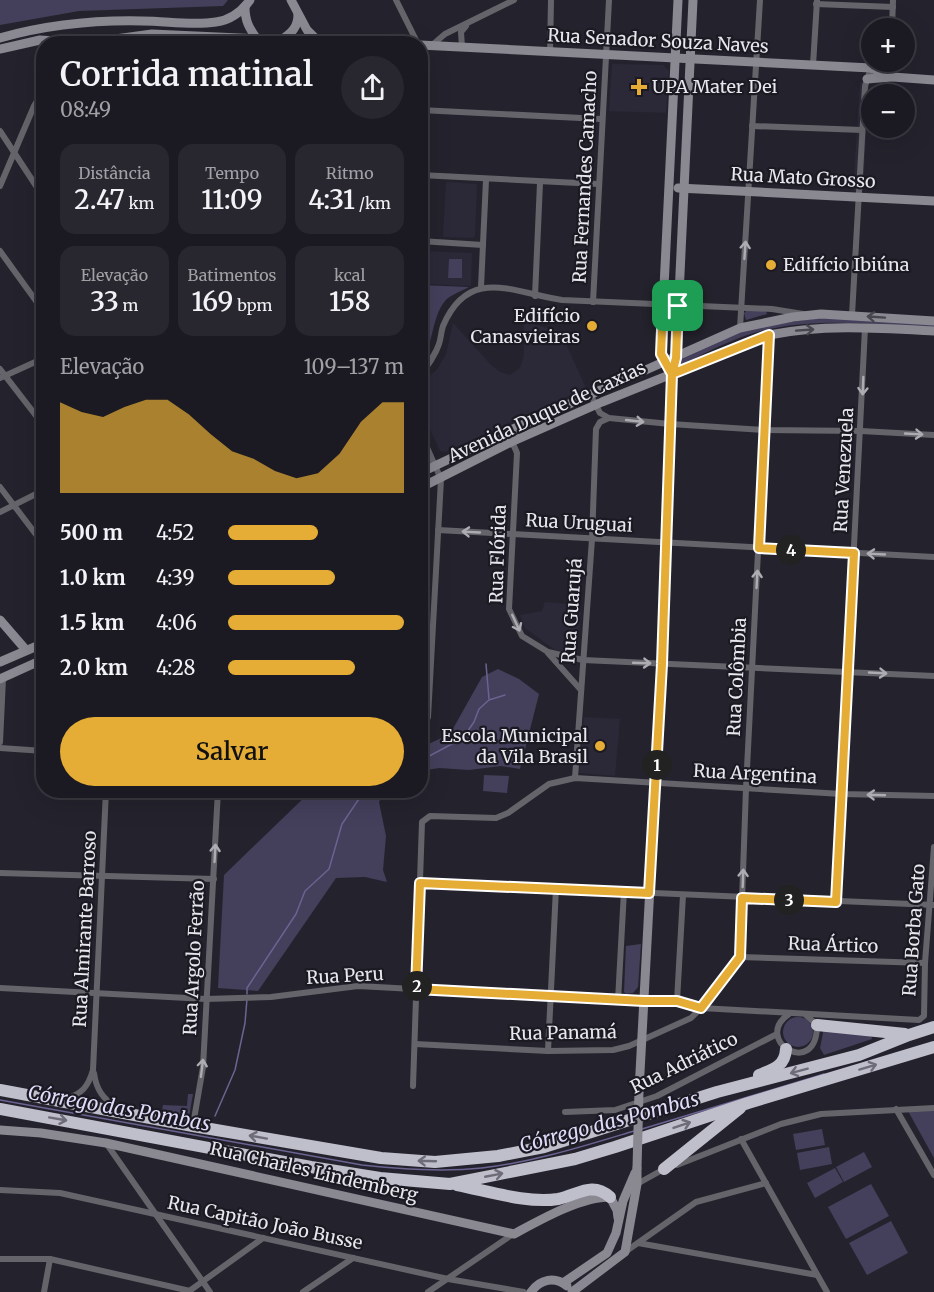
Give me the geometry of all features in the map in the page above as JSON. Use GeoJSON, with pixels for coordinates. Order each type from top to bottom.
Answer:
{"type":"FeatureCollection","features":[{"type":"Feature","properties":{"kind":"highway"},"geometry":{"type":"LineString","coordinates":[[817,1025],[909,1035]]}},
{"type":"Feature","properties":{"kind":"highway"},"geometry":{"type":"LineString","coordinates":[[0,1090],[381,1158],[435,1162],[498,1156],[544,1147],[717,1092],[859,1055],[934,1027]]}},
{"type":"Feature","properties":{"kind":"highway"},"geometry":{"type":"LineString","coordinates":[[450,1184],[575,1159],[748,1102],[934,1047]]}},
{"type":"Feature","properties":{"kind":"highway"},"geometry":{"type":"LineString","coordinates":[[717,1092],[781,1066],[786,1049]]}},
{"type":"Feature","properties":{"kind":"highway"},"geometry":{"type":"LineString","coordinates":[[664,1169],[748,1102]]}},
{"type":"Feature","properties":{"kind":"highway"},"geometry":{"type":"LineString","coordinates":[[0,1109],[311,1167],[380,1178],[450,1184],[531,1200],[559,1199],[594,1188],[605,1192],[610,1197]]}},
{"type":"Feature","properties":{"kind":"main road"},"geometry":{"type":"LineString","coordinates":[[291,0],[313,36]]}},
{"type":"Feature","properties":{"kind":"main road"},"geometry":{"type":"LineString","coordinates":[[529,1291],[545,1280],[553,1280],[563,1283],[572,1292],[622,1254],[637,1184],[641,1041],[662,664],[672,374],[676,358],[692,3],[678,2],[661,349],[665,363],[672,374]]}},
{"type":"Feature","properties":{"kind":"main road"},"geometry":{"type":"LineString","coordinates":[[0,38],[17,33],[106,21],[212,22],[234,16],[248,4]]}},
{"type":"Feature","properties":{"kind":"main road"},"geometry":{"type":"LineString","coordinates":[[248,4],[245,18],[254,36]]}},
{"type":"Feature","properties":{"kind":"main road"},"geometry":{"type":"LineString","coordinates":[[288,36],[296,28],[298,13]]}},
{"type":"Feature","properties":{"kind":"main road"},"geometry":{"type":"LineString","coordinates":[[61,36],[68,25]]}},
{"type":"Feature","properties":{"kind":"main road"},"geometry":{"type":"LineString","coordinates":[[138,36],[152,34],[168,36]]}},
{"type":"Feature","properties":{"kind":"main road"},"geometry":{"type":"LineString","coordinates":[[0,49],[36,43]]}},
{"type":"Feature","properties":{"kind":"main road","name":"Rua Senador Souza Naves"},"geometry":{"type":"LineString","coordinates":[[428,45],[461,44],[549,51],[861,67]]}},
{"type":"Feature","properties":{"kind":"main road","name":"Rua Senador Souza Naves"},"geometry":{"type":"LineString","coordinates":[[881,72],[893,77]]}},
{"type":"Feature","properties":{"kind":"main road","name":"Rua Senador Souza Naves"},"geometry":{"type":"LineString","coordinates":[[867,79],[893,77],[934,80]]}},
{"type":"Feature","properties":{"kind":"main road","name":"Rua Mato Grosso"},"geometry":{"type":"LineString","coordinates":[[669,187],[934,201]]}},
{"type":"Feature","properties":{"kind":"main road","name":"Avenida Duque de Caxias"},"geometry":{"type":"LineString","coordinates":[[428,470],[508,431],[740,328],[807,315],[852,315],[934,321]]}},
{"type":"Feature","properties":{"kind":"main road","name":"Avenida Duque de Caxias"},"geometry":{"type":"LineString","coordinates":[[428,485],[513,441],[769,335],[865,328],[934,331]]}},
{"type":"Feature","properties":{"kind":"main road"},"geometry":{"type":"LineString","coordinates":[[508,431],[504,439],[513,441]]}},
{"type":"Feature","properties":{"kind":"main road"},"geometry":{"type":"LineString","coordinates":[[0,620],[26,651]]}},
{"type":"Feature","properties":{"kind":"main road"},"geometry":{"type":"LineString","coordinates":[[0,662],[36,647]]}},
{"type":"Feature","properties":{"kind":"main road"},"geometry":{"type":"LineString","coordinates":[[1,679],[36,663]]}},
{"type":"Feature","properties":{"kind":"main road","name":"Rua Charles Lindemberg"},"geometry":{"type":"LineString","coordinates":[[0,1130],[41,1132],[106,1143],[514,1234]]}},
{"type":"Feature","properties":{"kind":"main road"},"geometry":{"type":"LineString","coordinates":[[563,1283],[608,1252],[616,1233],[623,1201],[637,1168]]}},
{"type":"Feature","properties":{"kind":"main road"},"geometry":{"type":"LineString","coordinates":[[514,1234],[538,1221],[590,1200],[610,1197],[617,1210],[618,1218]]}},
{"type":"Feature","properties":{"kind":"street"},"geometry":{"type":"LineString","coordinates":[[396,0],[415,36]]}},
{"type":"Feature","properties":{"kind":"street"},"geometry":{"type":"LineString","coordinates":[[431,45],[450,32],[514,0]]}},
{"type":"Feature","properties":{"kind":"street"},"geometry":{"type":"LineString","coordinates":[[549,51],[551,0]]}},
{"type":"Feature","properties":{"kind":"street","name":"Rua Fernandes Camacho"},"geometry":{"type":"LineString","coordinates":[[593,302],[609,0]]}},
{"type":"Feature","properties":{"kind":"street"},"geometry":{"type":"LineString","coordinates":[[740,328],[760,0]]}},
{"type":"Feature","properties":{"kind":"street"},"geometry":{"type":"LineString","coordinates":[[813,65],[817,2],[893,3],[892,18]]}},
{"type":"Feature","properties":{"kind":"street"},"geometry":{"type":"LineString","coordinates":[[461,44],[461,32],[468,24]]}},
{"type":"Feature","properties":{"kind":"street"},"geometry":{"type":"LineString","coordinates":[[450,32],[461,44]]}},
{"type":"Feature","properties":{"kind":"street"},"geometry":{"type":"LineString","coordinates":[[866,84],[870,72]]}},
{"type":"Feature","properties":{"kind":"street"},"geometry":{"type":"LineString","coordinates":[[0,186],[36,103]]}},
{"type":"Feature","properties":{"kind":"street"},"geometry":{"type":"LineString","coordinates":[[428,110],[601,119]]}},
{"type":"Feature","properties":{"kind":"street"},"geometry":{"type":"LineString","coordinates":[[752,126],[861,130],[852,315]]}},
{"type":"Feature","properties":{"kind":"street"},"geometry":{"type":"LineString","coordinates":[[0,131],[36,186]]}},
{"type":"Feature","properties":{"kind":"street"},"geometry":{"type":"LineString","coordinates":[[428,176],[540,183],[598,184]]}},
{"type":"Feature","properties":{"kind":"street"},"geometry":{"type":"LineString","coordinates":[[481,287],[486,180]]}},
{"type":"Feature","properties":{"kind":"street"},"geometry":{"type":"LineString","coordinates":[[535,296],[540,183]]}},
{"type":"Feature","properties":{"kind":"street"},"geometry":{"type":"LineString","coordinates":[[428,242],[483,245]]}},
{"type":"Feature","properties":{"kind":"street"},"geometry":{"type":"LineString","coordinates":[[0,251],[36,301]]}},
{"type":"Feature","properties":{"kind":"street"},"geometry":{"type":"LineString","coordinates":[[428,365],[433,359],[442,327],[453,308],[467,294],[481,287],[500,286],[535,296],[562,300],[789,310],[807,315]]}},
{"type":"Feature","properties":{"kind":"street","name":"Rua Venezuela"},"geometry":{"type":"LineString","coordinates":[[836,902],[865,328]]}},
{"type":"Feature","properties":{"kind":"street","name":"Rua Colômbia"},"geometry":{"type":"LineString","coordinates":[[740,957],[746,788],[769,335]]}},
{"type":"Feature","properties":{"kind":"street"},"geometry":{"type":"LineString","coordinates":[[3,377],[36,362]]}},
{"type":"Feature","properties":{"kind":"street"},"geometry":{"type":"LineString","coordinates":[[0,369],[3,377],[36,416]]}},
{"type":"Feature","properties":{"kind":"street"},"geometry":{"type":"LineString","coordinates":[[590,394],[600,413],[609,418],[765,430],[861,431],[934,435]]}},
{"type":"Feature","properties":{"kind":"street","name":"Rua Guarujá"},"geometry":{"type":"LineString","coordinates":[[575,778],[592,539],[596,429],[600,422],[609,418]]}},
{"type":"Feature","properties":{"kind":"street","name":"Rua Flórida"},"geometry":{"type":"LineString","coordinates":[[513,441],[517,453],[509,609],[522,636],[548,652],[583,660],[934,676]]}},
{"type":"Feature","properties":{"kind":"street"},"geometry":{"type":"LineString","coordinates":[[428,449],[441,479],[428,717]]}},
{"type":"Feature","properties":{"kind":"street"},"geometry":{"type":"LineString","coordinates":[[0,487],[36,534]]}},
{"type":"Feature","properties":{"kind":"street"},"geometry":{"type":"LineString","coordinates":[[0,512],[36,494]]}},
{"type":"Feature","properties":{"kind":"street","name":"Rua Uruguai"},"geometry":{"type":"LineString","coordinates":[[438,530],[934,557]]}},
{"type":"Feature","properties":{"kind":"street"},"geometry":{"type":"LineString","coordinates":[[548,652],[581,690]]}},
{"type":"Feature","properties":{"kind":"street"},"geometry":{"type":"LineString","coordinates":[[0,742],[1,679]]}},
{"type":"Feature","properties":{"kind":"street"},"geometry":{"type":"LineString","coordinates":[[0,748],[36,750]]}},
{"type":"Feature","properties":{"kind":"street","name":"Rua Argentina"},"geometry":{"type":"LineString","coordinates":[[420,883],[422,822],[430,816],[496,818],[508,813],[549,784],[575,778],[842,794],[934,796]]}},
{"type":"Feature","properties":{"kind":"street","name":"Rua Almirante Barroso"},"geometry":{"type":"LineString","coordinates":[[106,798],[93,1070],[101,1095],[123,1112]]}},
{"type":"Feature","properties":{"kind":"street","name":"Rua Argolo Ferrão"},"geometry":{"type":"LineString","coordinates":[[193,1126],[203,1067],[218,798]]}},
{"type":"Feature","properties":{"kind":"street","name":"Rua Borba Gato"},"geometry":{"type":"LineString","coordinates":[[833,1016],[919,1020],[924,1016],[925,963],[932,905],[934,847]]}},
{"type":"Feature","properties":{"kind":"street"},"geometry":{"type":"LineString","coordinates":[[0,873],[214,879]]}},
{"type":"Feature","properties":{"kind":"street"},"geometry":{"type":"LineString","coordinates":[[413,1086],[420,883],[932,905]]}},
{"type":"Feature","properties":{"kind":"street"},"geometry":{"type":"LineString","coordinates":[[548,1051],[556,888]]}},
{"type":"Feature","properties":{"kind":"street"},"geometry":{"type":"LineString","coordinates":[[618,1000],[624,891]]}},
{"type":"Feature","properties":{"kind":"street"},"geometry":{"type":"LineString","coordinates":[[677,1001],[683,895]]}},
{"type":"Feature","properties":{"kind":"street"},"geometry":{"type":"LineString","coordinates":[[701,1008],[740,957]]}},
{"type":"Feature","properties":{"kind":"street","name":"Rua Ártico"},"geometry":{"type":"LineString","coordinates":[[740,957],[925,963]]}},
{"type":"Feature","properties":{"kind":"street","name":"Rua Peru"},"geometry":{"type":"LineString","coordinates":[[0,988],[206,999],[250,998],[358,986],[677,1001],[701,1008],[790,1014]]}},
{"type":"Feature","properties":{"kind":"street","name":"Rua Panamá"},"geometry":{"type":"LineString","coordinates":[[415,1044],[548,1051],[613,1050],[641,1041],[691,1018],[701,1008]]}},
{"type":"Feature","properties":{"kind":"street"},"geometry":{"type":"LineString","coordinates":[[772,1013],[780,1022]]}},
{"type":"Feature","properties":{"kind":"street"},"geometry":{"type":"LineString","coordinates":[[817,1025],[816,1042],[813,1047],[799,1052],[786,1049],[779,1041],[777,1034],[780,1022],[790,1014],[833,1016]]}},
{"type":"Feature","properties":{"kind":"street"},"geometry":{"type":"LineString","coordinates":[[805,1014],[817,1025]]}},
{"type":"Feature","properties":{"kind":"street"},"geometry":{"type":"LineString","coordinates":[[817,1025],[833,1016]]}},
{"type":"Feature","properties":{"kind":"street","name":"Rua Adriático"},"geometry":{"type":"LineString","coordinates":[[565,1112],[615,1110],[657,1096],[777,1034]]}},
{"type":"Feature","properties":{"kind":"street"},"geometry":{"type":"LineString","coordinates":[[62,1101],[83,1091],[88,1086],[93,1070]]}},
{"type":"Feature","properties":{"kind":"street"},"geometry":{"type":"LineString","coordinates":[[637,1184],[664,1169],[781,1124],[821,1114],[934,1108]]}},
{"type":"Feature","properties":{"kind":"street"},"geometry":{"type":"LineString","coordinates":[[896,1109],[934,1175]]}},
{"type":"Feature","properties":{"kind":"street"},"geometry":{"type":"LineString","coordinates":[[741,1139],[827,1292]]}},
{"type":"Feature","properties":{"kind":"street"},"geometry":{"type":"LineString","coordinates":[[106,1143],[210,1292]]}},
{"type":"Feature","properties":{"kind":"street"},"geometry":{"type":"LineString","coordinates":[[622,1254],[696,1203],[766,1183]]}},
{"type":"Feature","properties":{"kind":"street","name":"Rua Capitão João Busse"},"geometry":{"type":"LineString","coordinates":[[0,1190],[60,1193],[448,1279],[529,1291]]}},
{"type":"Feature","properties":{"kind":"street"},"geometry":{"type":"LineString","coordinates":[[428,1292],[514,1234]]}},
{"type":"Feature","properties":{"kind":"street"},"geometry":{"type":"LineString","coordinates":[[0,1259],[50,1259],[189,1291],[263,1238]]}},
{"type":"Feature","properties":{"kind":"street"},"geometry":{"type":"LineString","coordinates":[[638,1243],[817,1275]]}},
{"type":"Feature","properties":{"kind":"street"},"geometry":{"type":"LineString","coordinates":[[303,1292],[353,1258]]}},
{"type":"Feature","properties":{"kind":"street"},"geometry":{"type":"LineString","coordinates":[[44,1292],[50,1259]]}},
{"type":"Feature","properties":{"kind":"shaded area"},"geometry":{"type":"Polygon","coordinates":[[[0,0],[228,0],[223,6],[79,11],[0,25],[0,0]]]}},
{"type":"Feature","properties":{"kind":"shaded area","name":"UPA Mater Dei"},"geometry":{"type":"Polygon","coordinates":[[[612,64],[663,65],[669,71],[666,113],[609,111],[612,64]]]}},
{"type":"Feature","properties":{"kind":"shaded area"},"geometry":{"type":"Polygon","coordinates":[[[860,82],[869,83],[861,84],[861,138],[866,138],[863,191],[853,191],[860,82]]]}},
{"type":"Feature","properties":{"kind":"shaded area"},"geometry":{"type":"Polygon","coordinates":[[[446,182],[477,184],[475,236],[473,238],[443,237],[446,182]]]}},
{"type":"Feature","properties":{"kind":"shaded area"},"geometry":{"type":"Polygon","coordinates":[[[428,251],[472,253],[471,286],[428,284],[428,251]]]}},
{"type":"Feature","properties":{"kind":"shaded area"},"geometry":{"type":"Polygon","coordinates":[[[449,259],[462,259],[462,278],[448,278],[449,259]]]}},
{"type":"Feature","properties":{"kind":"shaded area"},"geometry":{"type":"Polygon","coordinates":[[[428,285],[469,287],[445,301],[437,315],[428,348],[428,285]]]}},
{"type":"Feature","properties":{"kind":"shaded area"},"geometry":{"type":"Polygon","coordinates":[[[746,311],[766,311],[767,314],[746,320],[744,313],[746,311]]]}},
{"type":"Feature","properties":{"kind":"shaded area"},"geometry":{"type":"Polygon","coordinates":[[[827,317],[934,322],[934,328],[858,323],[783,327],[734,340],[676,368],[677,359],[747,328],[827,317]]]}},
{"type":"Feature","properties":{"kind":"shaded area"},"geometry":{"type":"Polygon","coordinates":[[[524,322],[560,331],[586,388],[445,452],[440,451],[428,425],[428,378],[438,368],[446,354],[453,323],[500,372],[510,375],[520,368],[524,355],[524,322]]]}},
{"type":"Feature","properties":{"kind":"shaded area"},"geometry":{"type":"Polygon","coordinates":[[[545,602],[581,605],[578,654],[555,650],[525,628],[520,615],[542,611],[545,602]]]}},
{"type":"Feature","properties":{"kind":"shaded area"},"geometry":{"type":"Polygon","coordinates":[[[498,669],[519,679],[539,694],[520,769],[501,766],[469,770],[439,768],[428,770],[428,744],[450,734],[482,677],[498,669]]]}},
{"type":"Feature","properties":{"kind":"shaded area","name":"Escola Municipal da Vila Brasil"},"geometry":{"type":"Polygon","coordinates":[[[584,717],[620,719],[615,776],[579,773],[584,717]]]}},
{"type":"Feature","properties":{"kind":"shaded area"},"geometry":{"type":"Polygon","coordinates":[[[484,775],[509,776],[507,793],[483,791],[484,775]]]}},
{"type":"Feature","properties":{"kind":"shaded area"},"geometry":{"type":"Polygon","coordinates":[[[304,798],[381,798],[379,802],[386,836],[383,870],[387,882],[365,877],[336,878],[258,991],[218,988],[224,875],[304,798]]]}},
{"type":"Feature","properties":{"kind":"shaded area"},"geometry":{"type":"Polygon","coordinates":[[[641,944],[638,987],[633,993],[626,994],[624,992],[626,946],[641,944]]]}},
{"type":"Feature","properties":{"kind":"shaded area"},"geometry":{"type":"Polygon","coordinates":[[[798,1017],[809,1021],[813,1032],[809,1043],[798,1047],[787,1043],[783,1032],[787,1021],[798,1017]]]}},
{"type":"Feature","properties":{"kind":"shaded area"},"geometry":{"type":"Polygon","coordinates":[[[824,1028],[871,1035],[872,1039],[824,1055],[820,1048],[824,1028]]]}},
{"type":"Feature","properties":{"kind":"shaded area"},"geometry":{"type":"Polygon","coordinates":[[[188,1094],[193,1094],[189,1117],[162,1111],[163,1105],[187,1106],[188,1094]]]}},
{"type":"Feature","properties":{"kind":"shaded area"},"geometry":{"type":"Polygon","coordinates":[[[934,1110],[934,1158],[908,1111],[934,1110]]]}},
{"type":"Feature","properties":{"kind":"shaded area"},"geometry":{"type":"Polygon","coordinates":[[[822,1129],[825,1145],[796,1150],[793,1134],[822,1129]]]}},
{"type":"Feature","properties":{"kind":"shaded area"},"geometry":{"type":"Polygon","coordinates":[[[829,1147],[832,1164],[800,1170],[797,1153],[829,1147]]]}},
{"type":"Feature","properties":{"kind":"shaded area"},"geometry":{"type":"Polygon","coordinates":[[[864,1152],[872,1167],[844,1182],[836,1167],[864,1152]]]}},
{"type":"Feature","properties":{"kind":"shaded area"},"geometry":{"type":"Polygon","coordinates":[[[835,1168],[843,1182],[815,1198],[807,1183],[835,1168]]]}},
{"type":"Feature","properties":{"kind":"shaded area"},"geometry":{"type":"Polygon","coordinates":[[[871,1184],[889,1216],[846,1239],[828,1207],[871,1184]]]}},
{"type":"Feature","properties":{"kind":"shaded area"},"geometry":{"type":"Polygon","coordinates":[[[891,1221],[908,1253],[867,1275],[849,1243],[891,1221]]]}},
{"type":"Feature","properties":{"kind":"waterway"},"geometry":{"type":"LineString","coordinates":[[486,664],[489,699]]}},
{"type":"Feature","properties":{"kind":"waterway"},"geometry":{"type":"LineString","coordinates":[[428,757],[463,738],[474,722],[479,709],[489,700],[505,695]]}},
{"type":"Feature","properties":{"kind":"waterway"},"geometry":{"type":"LineString","coordinates":[[247,994],[247,988],[296,914],[305,891],[329,869],[342,824],[360,798]]}},
{"type":"Feature","properties":{"kind":"waterway"},"geometry":{"type":"LineString","coordinates":[[215,1116],[235,1070],[245,1023],[247,999]]}},
{"type":"Feature","properties":{"kind":"waterway","name":"Córrego das Pombas"},"geometry":{"type":"LineString","coordinates":[[642,1129],[824,1074]]}},
{"type":"Feature","properties":{"kind":"waterway","name":"Córrego das Pombas"},"geometry":{"type":"LineString","coordinates":[[0,1100],[362,1165],[422,1170],[482,1168],[521,1162],[634,1131]]}},
{"type":"Feature","properties":{"kind":"place","name":"UPA Mater Dei"},"geometry":{"type":"Point","coordinates":[639,87]}},
{"type":"Feature","properties":{"kind":"place","name":"Edifício Ibiúna"},"geometry":{"type":"Point","coordinates":[771,265]}},
{"type":"Feature","properties":{"kind":"place","name":"Edifício Canasvieiras"},"geometry":{"type":"Point","coordinates":[592,326]}},
{"type":"Feature","properties":{"kind":"place","name":"Escola Municipal da Vila Brasil"},"geometry":{"type":"Point","coordinates":[600,746]}},
{"type":"Feature","properties":{"kind":"route"},"geometry":{"type":"LineString","coordinates":[[678,306],[663,305],[661,354],[672,374],[769,335],[759,548],[854,553],[836,902],[742,898],[740,957],[701,1008],[677,1001],[416,989],[420,883],[649,893],[662,664],[672,374],[676,358],[678,306]]}}]}
